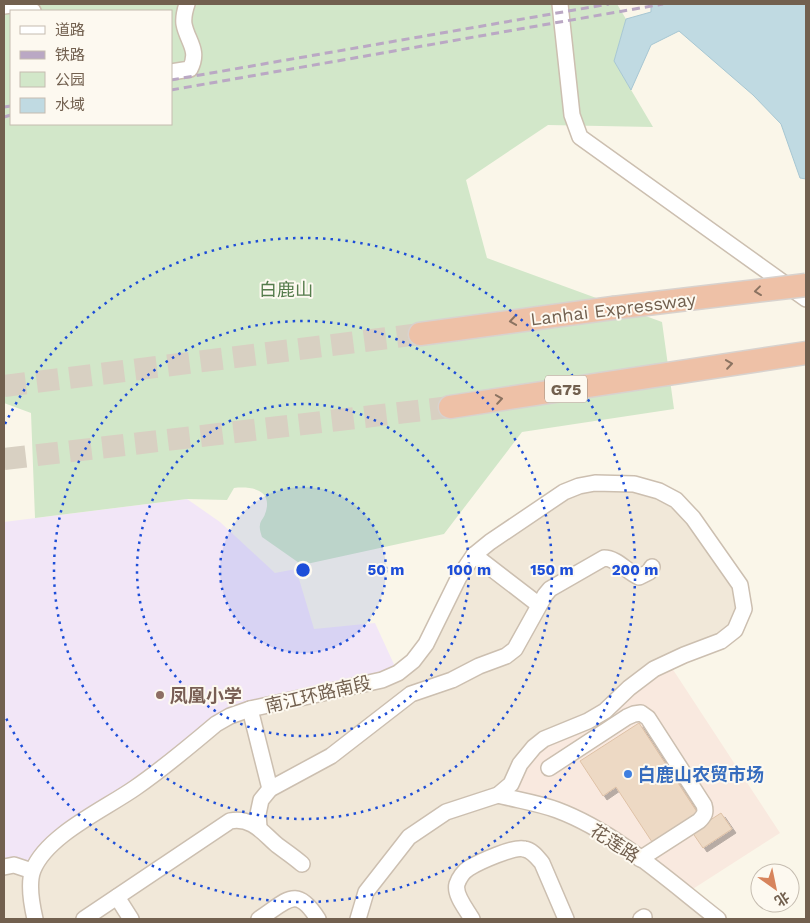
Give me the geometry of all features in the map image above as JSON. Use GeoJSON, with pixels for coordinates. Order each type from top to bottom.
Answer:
{"type":"FeatureCollection","features":[{"type":"Feature","properties":{"kind":"highway","name":"Lanhai Expressway"},"geometry":{"type":"LineString","coordinates":[[420,334],[806,285]]}},
{"type":"Feature","properties":{"kind":"highway","name":"G75"},"geometry":{"type":"LineString","coordinates":[[450,407],[681,371],[806,354]]}},
{"type":"Feature","properties":{"kind":"street"},"geometry":{"type":"LineString","coordinates":[[4,6],[18,4],[31,10]]}},
{"type":"Feature","properties":{"kind":"street"},"geometry":{"type":"LineString","coordinates":[[172,72],[190,69],[194,62],[194,47],[184,24],[186,4]]}},
{"type":"Feature","properties":{"kind":"street"},"geometry":{"type":"LineString","coordinates":[[560,4],[572,115],[580,137],[806,300]]}},
{"type":"Feature","properties":{"kind":"street","name":"南江环路南段"},"geometry":{"type":"LineString","coordinates":[[32,871],[43,855],[61,836],[135,788],[216,724],[230,716],[250,709],[382,680],[398,673],[413,661],[426,644],[459,577],[474,555],[564,492],[579,486],[595,483],[634,484],[659,491],[676,500],[693,518],[740,585],[744,609],[734,630],[721,641],[654,669],[629,688],[605,711],[544,738],[520,764],[510,784],[498,795]]}},
{"type":"Feature","properties":{"kind":"street"},"geometry":{"type":"LineString","coordinates":[[474,555],[539,605]]}},
{"type":"Feature","properties":{"kind":"street"},"geometry":{"type":"LineString","coordinates":[[259,827],[258,814],[261,800],[270,789],[331,756],[410,694],[452,680],[479,666],[506,656],[515,650],[539,605],[550,589],[604,558],[612,559],[640,577],[649,572],[652,567]]}},
{"type":"Feature","properties":{"kind":"street"},"geometry":{"type":"LineString","coordinates":[[250,709],[270,789]]}},
{"type":"Feature","properties":{"kind":"street"},"geometry":{"type":"LineString","coordinates":[[549,768],[627,717],[641,713],[648,718],[706,811],[699,821],[640,859]]}},
{"type":"Feature","properties":{"kind":"street"},"geometry":{"type":"LineString","coordinates":[[358,919],[366,892],[409,837],[446,812],[498,795]]}},
{"type":"Feature","properties":{"kind":"street","name":"花莲路"},"geometry":{"type":"LineString","coordinates":[[498,795],[556,810],[589,826],[640,859],[718,919]]}},
{"type":"Feature","properties":{"kind":"street"},"geometry":{"type":"LineString","coordinates":[[78,917],[117,898],[230,821],[242,820],[259,827],[275,843],[302,864]]}},
{"type":"Feature","properties":{"kind":"street"},"geometry":{"type":"LineString","coordinates":[[472,919],[457,893],[457,885],[461,876],[468,869],[522,848],[529,850],[542,863],[566,919]]}},
{"type":"Feature","properties":{"kind":"street"},"geometry":{"type":"LineString","coordinates":[[4,867],[14,865],[32,871],[30,901],[35,919]]}},
{"type":"Feature","properties":{"kind":"street"},"geometry":{"type":"LineString","coordinates":[[117,898],[131,919]]}},
{"type":"Feature","properties":{"kind":"street"},"geometry":{"type":"LineString","coordinates":[[259,919],[294,898],[305,901],[310,905],[318,919]]}},
{"type":"Feature","properties":{"kind":"shaded area"},"geometry":{"type":"Polygon","coordinates":[[[595,483],[676,500],[740,585],[735,630],[654,669],[589,826],[718,919],[4,919],[4,867],[43,855],[216,724],[398,673],[490,542],[595,483]]]}},
{"type":"Feature","properties":{"kind":"shaded area","name":"凤凰小学"},"geometry":{"type":"Polygon","coordinates":[[[187,499],[220,522],[275,573],[296,569],[314,629],[375,623],[398,673],[250,709],[61,836],[32,871],[4,867],[4,522],[187,499]]]}},
{"type":"Feature","properties":{"kind":"shaded area","name":"白鹿山农贸市场"},"geometry":{"type":"Polygon","coordinates":[[[668,662],[780,833],[685,894],[589,826],[498,795],[534,747],[588,721],[668,662]]]}},
{"type":"Feature","properties":{"kind":"green space","name":"白鹿山"},"geometry":{"type":"Polygon","coordinates":[[[4,4],[617,4],[626,19],[614,61],[653,127],[548,125],[466,180],[487,258],[662,322],[674,409],[522,432],[444,534],[302,565],[262,537],[260,526],[267,506],[266,500],[260,491],[254,489],[234,488],[227,500],[187,499],[35,518],[31,413],[4,403],[4,4]]]}},
{"type":"Feature","properties":{"kind":"water"},"geometry":{"type":"Polygon","coordinates":[[[651,4],[806,4],[806,179],[800,178],[781,124],[753,95],[679,31],[651,45],[631,90],[614,61],[626,19],[651,12],[651,4]]]}},
{"type":"Feature","properties":{"kind":"building"},"geometry":{"type":"Polygon","coordinates":[[[639,723],[699,815],[654,845],[616,787],[603,796],[580,761],[639,723]]]}},
{"type":"Feature","properties":{"kind":"building"},"geometry":{"type":"Polygon","coordinates":[[[721,813],[732,829],[703,848],[692,832],[721,813]]]}},
{"type":"Feature","properties":{"kind":"tunnel"},"geometry":{"type":"LineString","coordinates":[[4,386],[420,334]]}},
{"type":"Feature","properties":{"kind":"tunnel"},"geometry":{"type":"LineString","coordinates":[[4,459],[450,407]]}},
{"type":"Feature","properties":{"kind":"railway"},"geometry":{"type":"LineString","coordinates":[[172,80],[609,4]]}},
{"type":"Feature","properties":{"kind":"railway"},"geometry":{"type":"LineString","coordinates":[[172,90],[663,4]]}},
{"type":"Feature","properties":{"kind":"railway"},"geometry":{"type":"LineString","coordinates":[[4,107],[10,106]]}},
{"type":"Feature","properties":{"kind":"railway"},"geometry":{"type":"LineString","coordinates":[[4,117],[10,115]]}},
{"type":"Feature","properties":{"kind":"place","name":"凤凰小学"},"geometry":{"type":"Point","coordinates":[160,695]}},
{"type":"Feature","properties":{"kind":"place","name":"白鹿山农贸市场"},"geometry":{"type":"Point","coordinates":[628,774]}}]}
